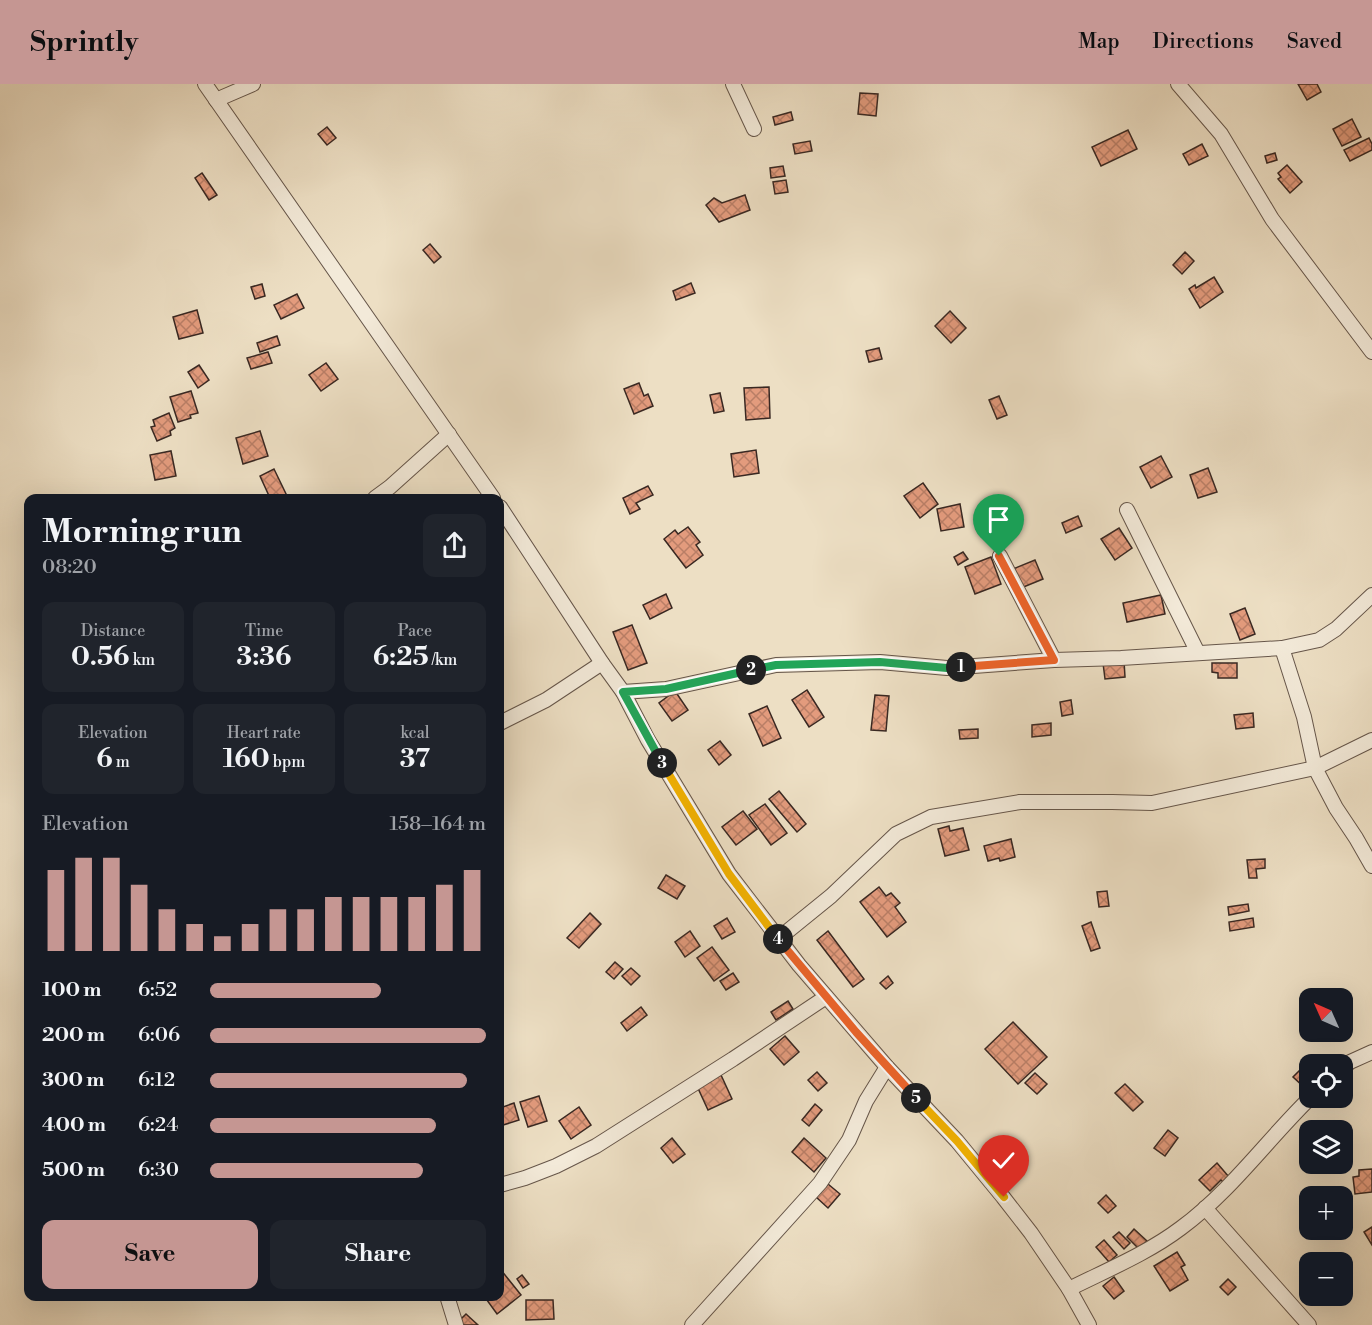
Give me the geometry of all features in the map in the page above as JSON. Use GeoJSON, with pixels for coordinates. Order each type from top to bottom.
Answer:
{"type":"FeatureCollection","features":[{"type":"Feature","properties":{"kind":"street"},"geometry":{"type":"LineString","coordinates":[[205,84],[490,494]]}},
{"type":"Feature","properties":{"kind":"street"},"geometry":{"type":"LineString","coordinates":[[216,100],[253,84]]}},
{"type":"Feature","properties":{"kind":"street"},"geometry":{"type":"LineString","coordinates":[[733,84],[754,129]]}},
{"type":"Feature","properties":{"kind":"street"},"geometry":{"type":"LineString","coordinates":[[1178,84],[1221,134],[1272,219],[1372,352]]}},
{"type":"Feature","properties":{"kind":"street"},"geometry":{"type":"LineString","coordinates":[[380,494],[449,434]]}},
{"type":"Feature","properties":{"kind":"street"},"geometry":{"type":"LineString","coordinates":[[1127,510],[1197,653]]}},
{"type":"Feature","properties":{"kind":"street"},"geometry":{"type":"LineString","coordinates":[[504,513],[623,692],[648,740],[729,874],[826,997],[887,1067],[957,1141],[1004,1197],[1069,1289],[1089,1325]]}},
{"type":"Feature","properties":{"kind":"street"},"geometry":{"type":"LineString","coordinates":[[999,556],[1054,660]]}},
{"type":"Feature","properties":{"kind":"street"},"geometry":{"type":"LineString","coordinates":[[623,692],[666,689],[776,665],[880,662],[947,668],[1282,648],[1319,640],[1336,629],[1372,595]]}},
{"type":"Feature","properties":{"kind":"street"},"geometry":{"type":"LineString","coordinates":[[1282,648],[1304,717],[1315,768],[1336,808],[1372,866]]}},
{"type":"Feature","properties":{"kind":"street"},"geometry":{"type":"LineString","coordinates":[[504,721],[546,700],[602,663]]}},
{"type":"Feature","properties":{"kind":"street"},"geometry":{"type":"LineString","coordinates":[[778,939],[831,896],[896,834],[931,817],[1020,802],[1152,803],[1315,768],[1372,740]]}},
{"type":"Feature","properties":{"kind":"street"},"geometry":{"type":"LineString","coordinates":[[504,1184],[556,1166],[596,1146],[826,997]]}},
{"type":"Feature","properties":{"kind":"street"},"geometry":{"type":"LineString","coordinates":[[1353,1061],[1372,1052]]}},
{"type":"Feature","properties":{"kind":"street"},"geometry":{"type":"LineString","coordinates":[[692,1325],[820,1183],[849,1140],[866,1101],[887,1067]]}},
{"type":"Feature","properties":{"kind":"street"},"geometry":{"type":"LineString","coordinates":[[1069,1289],[1155,1245],[1181,1228],[1205,1208],[1254,1159],[1301,1108]]}},
{"type":"Feature","properties":{"kind":"street"},"geometry":{"type":"LineString","coordinates":[[1205,1208],[1309,1325]]}},
{"type":"Feature","properties":{"kind":"street"},"geometry":{"type":"LineString","coordinates":[[449,1301],[456,1325]]}},
{"type":"Feature","properties":{"kind":"building"},"geometry":{"type":"Polygon","coordinates":[[[1298,84],[1317,84],[1321,92],[1307,100],[1298,84]]]}},
{"type":"Feature","properties":{"kind":"building"},"geometry":{"type":"Polygon","coordinates":[[[860,93],[878,94],[876,116],[858,114],[860,93]]]}},
{"type":"Feature","properties":{"kind":"building"},"geometry":{"type":"Polygon","coordinates":[[[791,112],[793,120],[775,125],[773,117],[791,112]]]}},
{"type":"Feature","properties":{"kind":"building"},"geometry":{"type":"Polygon","coordinates":[[[1352,119],[1361,137],[1342,146],[1333,129],[1352,119]]]}},
{"type":"Feature","properties":{"kind":"building"},"geometry":{"type":"Polygon","coordinates":[[[327,127],[336,138],[327,145],[318,134],[327,127]]]}},
{"type":"Feature","properties":{"kind":"building"},"geometry":{"type":"Polygon","coordinates":[[[1128,130],[1137,149],[1101,166],[1092,147],[1128,130]]]}},
{"type":"Feature","properties":{"kind":"building"},"geometry":{"type":"Polygon","coordinates":[[[1369,138],[1372,150],[1350,161],[1344,150],[1369,138]]]}},
{"type":"Feature","properties":{"kind":"building"},"geometry":{"type":"Polygon","coordinates":[[[810,141],[812,151],[795,154],[793,144],[810,141]]]}},
{"type":"Feature","properties":{"kind":"building"},"geometry":{"type":"Polygon","coordinates":[[[1202,144],[1208,156],[1189,165],[1183,154],[1202,144]]]}},
{"type":"Feature","properties":{"kind":"building"},"geometry":{"type":"Polygon","coordinates":[[[1275,153],[1277,160],[1267,163],[1265,156],[1275,153]]]}},
{"type":"Feature","properties":{"kind":"building"},"geometry":{"type":"Polygon","coordinates":[[[1287,165],[1302,182],[1290,193],[1278,179],[1281,177],[1278,173],[1287,165]]]}},
{"type":"Feature","properties":{"kind":"building"},"geometry":{"type":"Polygon","coordinates":[[[783,166],[785,176],[771,178],[770,168],[783,166]]]}},
{"type":"Feature","properties":{"kind":"building"},"geometry":{"type":"Polygon","coordinates":[[[202,173],[217,195],[209,200],[195,178],[202,173]]]}},
{"type":"Feature","properties":{"kind":"building"},"geometry":{"type":"Polygon","coordinates":[[[786,180],[788,192],[775,194],[773,182],[786,180]]]}},
{"type":"Feature","properties":{"kind":"building"},"geometry":{"type":"Polygon","coordinates":[[[745,195],[750,210],[719,222],[706,205],[714,198],[722,203],[745,195]]]}},
{"type":"Feature","properties":{"kind":"building"},"geometry":{"type":"Polygon","coordinates":[[[430,244],[441,257],[434,263],[423,250],[430,244]]]}},
{"type":"Feature","properties":{"kind":"building"},"geometry":{"type":"Polygon","coordinates":[[[1185,252],[1194,261],[1182,274],[1173,265],[1185,252]]]}},
{"type":"Feature","properties":{"kind":"building"},"geometry":{"type":"Polygon","coordinates":[[[1214,277],[1223,292],[1200,308],[1189,289],[1195,285],[1196,288],[1214,277]]]}},
{"type":"Feature","properties":{"kind":"building"},"geometry":{"type":"Polygon","coordinates":[[[691,283],[695,293],[676,300],[673,291],[691,283]]]}},
{"type":"Feature","properties":{"kind":"building"},"geometry":{"type":"Polygon","coordinates":[[[262,284],[265,296],[255,299],[251,287],[262,284]]]}},
{"type":"Feature","properties":{"kind":"building"},"geometry":{"type":"Polygon","coordinates":[[[297,294],[304,308],[281,319],[274,305],[297,294]]]}},
{"type":"Feature","properties":{"kind":"building"},"geometry":{"type":"Polygon","coordinates":[[[197,310],[203,333],[179,339],[173,317],[197,310]]]}},
{"type":"Feature","properties":{"kind":"building"},"geometry":{"type":"Polygon","coordinates":[[[950,311],[966,328],[951,343],[935,326],[950,311]]]}},
{"type":"Feature","properties":{"kind":"building"},"geometry":{"type":"Polygon","coordinates":[[[277,336],[280,345],[260,352],[257,343],[277,336]]]}},
{"type":"Feature","properties":{"kind":"building"},"geometry":{"type":"Polygon","coordinates":[[[879,348],[882,359],[869,362],[866,351],[879,348]]]}},
{"type":"Feature","properties":{"kind":"building"},"geometry":{"type":"Polygon","coordinates":[[[268,352],[272,363],[251,369],[247,358],[268,352]]]}},
{"type":"Feature","properties":{"kind":"building"},"geometry":{"type":"Polygon","coordinates":[[[326,363],[338,379],[321,391],[309,375],[326,363]]]}},
{"type":"Feature","properties":{"kind":"building"},"geometry":{"type":"Polygon","coordinates":[[[199,365],[209,380],[198,388],[188,372],[199,365]]]}},
{"type":"Feature","properties":{"kind":"building"},"geometry":{"type":"Polygon","coordinates":[[[639,383],[644,396],[648,394],[653,406],[634,414],[624,389],[639,383]]]}},
{"type":"Feature","properties":{"kind":"building"},"geometry":{"type":"Polygon","coordinates":[[[769,387],[770,418],[746,420],[744,388],[769,387]]]}},
{"type":"Feature","properties":{"kind":"building"},"geometry":{"type":"Polygon","coordinates":[[[191,391],[198,413],[178,422],[170,397],[191,391]]]}},
{"type":"Feature","properties":{"kind":"building"},"geometry":{"type":"Polygon","coordinates":[[[720,393],[724,411],[714,413],[710,395],[720,393]]]}},
{"type":"Feature","properties":{"kind":"building"},"geometry":{"type":"Polygon","coordinates":[[[999,396],[1007,415],[997,419],[989,400],[999,396]]]}},
{"type":"Feature","properties":{"kind":"building"},"geometry":{"type":"Polygon","coordinates":[[[169,413],[175,428],[170,431],[171,435],[157,441],[151,427],[155,426],[153,420],[169,413]]]}},
{"type":"Feature","properties":{"kind":"building"},"geometry":{"type":"Polygon","coordinates":[[[260,431],[268,456],[243,464],[236,438],[260,431]]]}},
{"type":"Feature","properties":{"kind":"building"},"geometry":{"type":"Polygon","coordinates":[[[756,450],[759,473],[734,477],[731,454],[756,450]]]}},
{"type":"Feature","properties":{"kind":"building"},"geometry":{"type":"Polygon","coordinates":[[[171,451],[176,476],[155,480],[150,455],[171,451]]]}},
{"type":"Feature","properties":{"kind":"building"},"geometry":{"type":"Polygon","coordinates":[[[1161,456],[1172,477],[1151,488],[1140,467],[1161,456]]]}},
{"type":"Feature","properties":{"kind":"building"},"geometry":{"type":"Polygon","coordinates":[[[1208,468],[1217,492],[1198,498],[1190,475],[1208,468]]]}},
{"type":"Feature","properties":{"kind":"building"},"geometry":{"type":"Polygon","coordinates":[[[274,469],[286,494],[268,494],[260,476],[274,469]]]}},
{"type":"Feature","properties":{"kind":"building"},"geometry":{"type":"Polygon","coordinates":[[[923,483],[938,504],[920,518],[904,496],[923,483]]]}},
{"type":"Feature","properties":{"kind":"building"},"geometry":{"type":"Polygon","coordinates":[[[648,486],[653,495],[636,503],[640,509],[630,514],[623,498],[648,486]]]}},
{"type":"Feature","properties":{"kind":"building"},"geometry":{"type":"Polygon","coordinates":[[[960,504],[964,527],[941,531],[937,509],[960,504]]]}},
{"type":"Feature","properties":{"kind":"building"},"geometry":{"type":"Polygon","coordinates":[[[1078,516],[1082,526],[1066,533],[1062,523],[1078,516]]]}},
{"type":"Feature","properties":{"kind":"building"},"geometry":{"type":"Polygon","coordinates":[[[688,527],[700,542],[696,545],[703,555],[686,568],[664,539],[675,530],[678,534],[688,527]]]}},
{"type":"Feature","properties":{"kind":"building"},"geometry":{"type":"Polygon","coordinates":[[[1119,528],[1132,548],[1115,560],[1101,539],[1119,528]]]}},
{"type":"Feature","properties":{"kind":"building"},"geometry":{"type":"Polygon","coordinates":[[[963,552],[968,559],[958,565],[954,557],[963,552]]]}},
{"type":"Feature","properties":{"kind":"building"},"geometry":{"type":"Polygon","coordinates":[[[991,557],[1001,584],[975,594],[965,567],[991,557]]]}},
{"type":"Feature","properties":{"kind":"building"},"geometry":{"type":"Polygon","coordinates":[[[1035,560],[1043,579],[1021,588],[1013,569],[1035,560]]]}},
{"type":"Feature","properties":{"kind":"building"},"geometry":{"type":"Polygon","coordinates":[[[666,594],[672,608],[650,619],[643,605],[666,594]]]}},
{"type":"Feature","properties":{"kind":"building"},"geometry":{"type":"Polygon","coordinates":[[[1161,595],[1165,614],[1127,622],[1123,603],[1161,595]]]}},
{"type":"Feature","properties":{"kind":"building"},"geometry":{"type":"Polygon","coordinates":[[[1245,608],[1255,634],[1240,640],[1230,614],[1245,608]]]}},
{"type":"Feature","properties":{"kind":"building"},"geometry":{"type":"Polygon","coordinates":[[[632,625],[647,663],[628,670],[613,632],[632,625]]]}},
{"type":"Feature","properties":{"kind":"building"},"geometry":{"type":"Polygon","coordinates":[[[1124,661],[1125,677],[1105,679],[1103,663],[1124,661]]]}},
{"type":"Feature","properties":{"kind":"building"},"geometry":{"type":"Polygon","coordinates":[[[1212,663],[1237,663],[1237,678],[1218,678],[1218,673],[1212,672],[1212,663]]]}},
{"type":"Feature","properties":{"kind":"building"},"geometry":{"type":"Polygon","coordinates":[[[807,690],[824,717],[809,727],[792,700],[807,690]]]}},
{"type":"Feature","properties":{"kind":"building"},"geometry":{"type":"Polygon","coordinates":[[[675,691],[688,710],[672,721],[659,703],[675,691]]]}},
{"type":"Feature","properties":{"kind":"building"},"geometry":{"type":"Polygon","coordinates":[[[875,695],[889,696],[886,731],[871,730],[875,695]]]}},
{"type":"Feature","properties":{"kind":"building"},"geometry":{"type":"Polygon","coordinates":[[[1071,700],[1073,714],[1062,716],[1060,702],[1071,700]]]}},
{"type":"Feature","properties":{"kind":"building"},"geometry":{"type":"Polygon","coordinates":[[[767,706],[781,738],[763,746],[749,714],[767,706]]]}},
{"type":"Feature","properties":{"kind":"building"},"geometry":{"type":"Polygon","coordinates":[[[1253,713],[1254,727],[1236,729],[1234,715],[1253,713]]]}},
{"type":"Feature","properties":{"kind":"building"},"geometry":{"type":"Polygon","coordinates":[[[1051,723],[1051,735],[1032,737],[1032,725],[1051,723]]]}},
{"type":"Feature","properties":{"kind":"building"},"geometry":{"type":"Polygon","coordinates":[[[978,729],[978,738],[960,739],[959,730],[978,729]]]}},
{"type":"Feature","properties":{"kind":"building"},"geometry":{"type":"Polygon","coordinates":[[[720,741],[731,755],[719,765],[708,750],[720,741]]]}},
{"type":"Feature","properties":{"kind":"building"},"geometry":{"type":"Polygon","coordinates":[[[779,791],[806,824],[797,832],[769,799],[779,791]]]}},
{"type":"Feature","properties":{"kind":"building"},"geometry":{"type":"Polygon","coordinates":[[[765,804],[787,833],[771,845],[749,815],[765,804]]]}},
{"type":"Feature","properties":{"kind":"building"},"geometry":{"type":"Polygon","coordinates":[[[743,811],[757,829],[736,845],[722,827],[743,811]]]}},
{"type":"Feature","properties":{"kind":"building"},"geometry":{"type":"Polygon","coordinates":[[[949,826],[950,831],[963,828],[969,850],[945,856],[938,829],[949,826]]]}},
{"type":"Feature","properties":{"kind":"building"},"geometry":{"type":"Polygon","coordinates":[[[1011,839],[1015,857],[988,861],[984,846],[1011,839]]]}},
{"type":"Feature","properties":{"kind":"building"},"geometry":{"type":"Polygon","coordinates":[[[1265,859],[1265,868],[1256,869],[1257,878],[1249,878],[1247,860],[1265,859]]]}},
{"type":"Feature","properties":{"kind":"building"},"geometry":{"type":"Polygon","coordinates":[[[666,875],[685,886],[677,899],[658,888],[666,875]]]}},
{"type":"Feature","properties":{"kind":"building"},"geometry":{"type":"Polygon","coordinates":[[[879,887],[886,896],[891,893],[900,903],[895,907],[906,922],[887,937],[860,902],[879,887]]]}},
{"type":"Feature","properties":{"kind":"building"},"geometry":{"type":"Polygon","coordinates":[[[1107,891],[1109,906],[1099,907],[1097,892],[1107,891]]]}},
{"type":"Feature","properties":{"kind":"building"},"geometry":{"type":"Polygon","coordinates":[[[1248,904],[1249,911],[1229,915],[1228,907],[1248,904]]]}},
{"type":"Feature","properties":{"kind":"building"},"geometry":{"type":"Polygon","coordinates":[[[590,913],[601,924],[579,948],[567,938],[590,913]]]}},
{"type":"Feature","properties":{"kind":"building"},"geometry":{"type":"Polygon","coordinates":[[[727,918],[735,932],[722,939],[714,926],[727,918]]]}},
{"type":"Feature","properties":{"kind":"building"},"geometry":{"type":"Polygon","coordinates":[[[1253,918],[1254,927],[1230,931],[1229,922],[1253,918]]]}},
{"type":"Feature","properties":{"kind":"building"},"geometry":{"type":"Polygon","coordinates":[[[1091,922],[1100,948],[1091,951],[1082,926],[1091,922]]]}},
{"type":"Feature","properties":{"kind":"building"},"geometry":{"type":"Polygon","coordinates":[[[690,931],[700,946],[685,957],[675,942],[690,931]]]}},
{"type":"Feature","properties":{"kind":"building"},"geometry":{"type":"Polygon","coordinates":[[[828,931],[864,979],[853,987],[817,940],[828,931]]]}},
{"type":"Feature","properties":{"kind":"building"},"geometry":{"type":"Polygon","coordinates":[[[712,947],[729,970],[714,981],[697,958],[712,947]]]}},
{"type":"Feature","properties":{"kind":"building"},"geometry":{"type":"Polygon","coordinates":[[[615,962],[623,969],[614,979],[606,972],[615,962]]]}},
{"type":"Feature","properties":{"kind":"building"},"geometry":{"type":"Polygon","coordinates":[[[631,968],[640,976],[631,985],[622,976],[631,968]]]}},
{"type":"Feature","properties":{"kind":"building"},"geometry":{"type":"Polygon","coordinates":[[[733,973],[739,982],[726,990],[720,981],[733,973]]]}},
{"type":"Feature","properties":{"kind":"building"},"geometry":{"type":"Polygon","coordinates":[[[888,976],[893,983],[886,989],[880,983],[888,976]]]}},
{"type":"Feature","properties":{"kind":"building"},"geometry":{"type":"Polygon","coordinates":[[[788,1001],[793,1009],[776,1020],[771,1012],[788,1001]]]}},
{"type":"Feature","properties":{"kind":"building"},"geometry":{"type":"Polygon","coordinates":[[[641,1007],[647,1015],[627,1031],[621,1023],[641,1007]]]}},
{"type":"Feature","properties":{"kind":"building"},"geometry":{"type":"Polygon","coordinates":[[[1013,1022],[1047,1057],[1018,1084],[985,1049],[1013,1022]]]}},
{"type":"Feature","properties":{"kind":"building"},"geometry":{"type":"Polygon","coordinates":[[[785,1036],[799,1052],[784,1065],[770,1049],[785,1036]]]}},
{"type":"Feature","properties":{"kind":"building"},"geometry":{"type":"Polygon","coordinates":[[[1299,1071],[1299,1083],[1293,1077],[1299,1071]]]}},
{"type":"Feature","properties":{"kind":"building"},"geometry":{"type":"Polygon","coordinates":[[[817,1072],[827,1083],[818,1091],[808,1080],[817,1072]]]}},
{"type":"Feature","properties":{"kind":"building"},"geometry":{"type":"Polygon","coordinates":[[[1035,1073],[1047,1084],[1037,1094],[1025,1083],[1035,1073]]]}},
{"type":"Feature","properties":{"kind":"building"},"geometry":{"type":"Polygon","coordinates":[[[721,1075],[732,1099],[708,1110],[697,1086],[721,1075]]]}},
{"type":"Feature","properties":{"kind":"building"},"geometry":{"type":"Polygon","coordinates":[[[1125,1084],[1143,1102],[1133,1111],[1115,1093],[1125,1084]]]}},
{"type":"Feature","properties":{"kind":"building"},"geometry":{"type":"Polygon","coordinates":[[[539,1096],[547,1121],[528,1127],[520,1102],[539,1096]]]}},
{"type":"Feature","properties":{"kind":"building"},"geometry":{"type":"Polygon","coordinates":[[[514,1103],[519,1120],[504,1125],[504,1107],[514,1103]]]}},
{"type":"Feature","properties":{"kind":"building"},"geometry":{"type":"Polygon","coordinates":[[[815,1104],[822,1110],[809,1126],[802,1120],[815,1104]]]}},
{"type":"Feature","properties":{"kind":"building"},"geometry":{"type":"Polygon","coordinates":[[[579,1107],[591,1125],[571,1139],[559,1121],[579,1107]]]}},
{"type":"Feature","properties":{"kind":"building"},"geometry":{"type":"Polygon","coordinates":[[[1168,1130],[1178,1138],[1165,1156],[1154,1148],[1168,1130]]]}},
{"type":"Feature","properties":{"kind":"building"},"geometry":{"type":"Polygon","coordinates":[[[672,1138],[685,1154],[673,1163],[661,1148],[672,1138]]]}},
{"type":"Feature","properties":{"kind":"building"},"geometry":{"type":"Polygon","coordinates":[[[804,1138],[826,1158],[814,1172],[792,1152],[804,1138]]]}},
{"type":"Feature","properties":{"kind":"building"},"geometry":{"type":"Polygon","coordinates":[[[1217,1163],[1229,1177],[1224,1183],[1221,1180],[1210,1191],[1199,1180],[1217,1163]]]}},
{"type":"Feature","properties":{"kind":"building"},"geometry":{"type":"Polygon","coordinates":[[[1372,1169],[1372,1192],[1355,1194],[1353,1177],[1359,1176],[1359,1170],[1372,1169]]]}},
{"type":"Feature","properties":{"kind":"building"},"geometry":{"type":"Polygon","coordinates":[[[828,1184],[840,1194],[828,1208],[816,1197],[828,1184]]]}},
{"type":"Feature","properties":{"kind":"building"},"geometry":{"type":"Polygon","coordinates":[[[1106,1195],[1116,1206],[1108,1213],[1098,1203],[1106,1195]]]}},
{"type":"Feature","properties":{"kind":"building"},"geometry":{"type":"Polygon","coordinates":[[[1372,1227],[1372,1245],[1364,1232],[1372,1227]]]}},
{"type":"Feature","properties":{"kind":"building"},"geometry":{"type":"Polygon","coordinates":[[[1134,1229],[1147,1241],[1139,1249],[1127,1237],[1134,1229]]]}},
{"type":"Feature","properties":{"kind":"building"},"geometry":{"type":"Polygon","coordinates":[[[1119,1232],[1130,1243],[1124,1249],[1113,1237],[1119,1232]]]}},
{"type":"Feature","properties":{"kind":"building"},"geometry":{"type":"Polygon","coordinates":[[[1104,1240],[1117,1255],[1109,1262],[1096,1247],[1104,1240]]]}},
{"type":"Feature","properties":{"kind":"building"},"geometry":{"type":"Polygon","coordinates":[[[1177,1252],[1185,1265],[1181,1267],[1188,1280],[1170,1291],[1154,1266],[1177,1252]]]}},
{"type":"Feature","properties":{"kind":"building"},"geometry":{"type":"Polygon","coordinates":[[[504,1274],[521,1295],[497,1314],[488,1301],[504,1301],[504,1274]]]}},
{"type":"Feature","properties":{"kind":"building"},"geometry":{"type":"Polygon","coordinates":[[[522,1275],[529,1284],[523,1288],[517,1279],[522,1275]]]}},
{"type":"Feature","properties":{"kind":"building"},"geometry":{"type":"Polygon","coordinates":[[[1114,1277],[1124,1291],[1114,1299],[1103,1286],[1114,1277]]]}},
{"type":"Feature","properties":{"kind":"building"},"geometry":{"type":"Polygon","coordinates":[[[1228,1279],[1236,1287],[1228,1295],[1220,1287],[1228,1279]]]}},
{"type":"Feature","properties":{"kind":"building"},"geometry":{"type":"Polygon","coordinates":[[[526,1300],[553,1300],[554,1319],[526,1320],[526,1300]]]}},
{"type":"Feature","properties":{"kind":"building"},"geometry":{"type":"Polygon","coordinates":[[[466,1314],[478,1325],[458,1325],[457,1323],[466,1314]]]}},
{"type":"Feature","properties":{"kind":"route"},"geometry":{"type":"LineString","coordinates":[[999,556],[1054,660],[947,668],[880,662],[776,665],[666,689],[623,692],[648,740],[729,874],[778,939],[887,1067],[957,1141],[1004,1197]]}}]}
